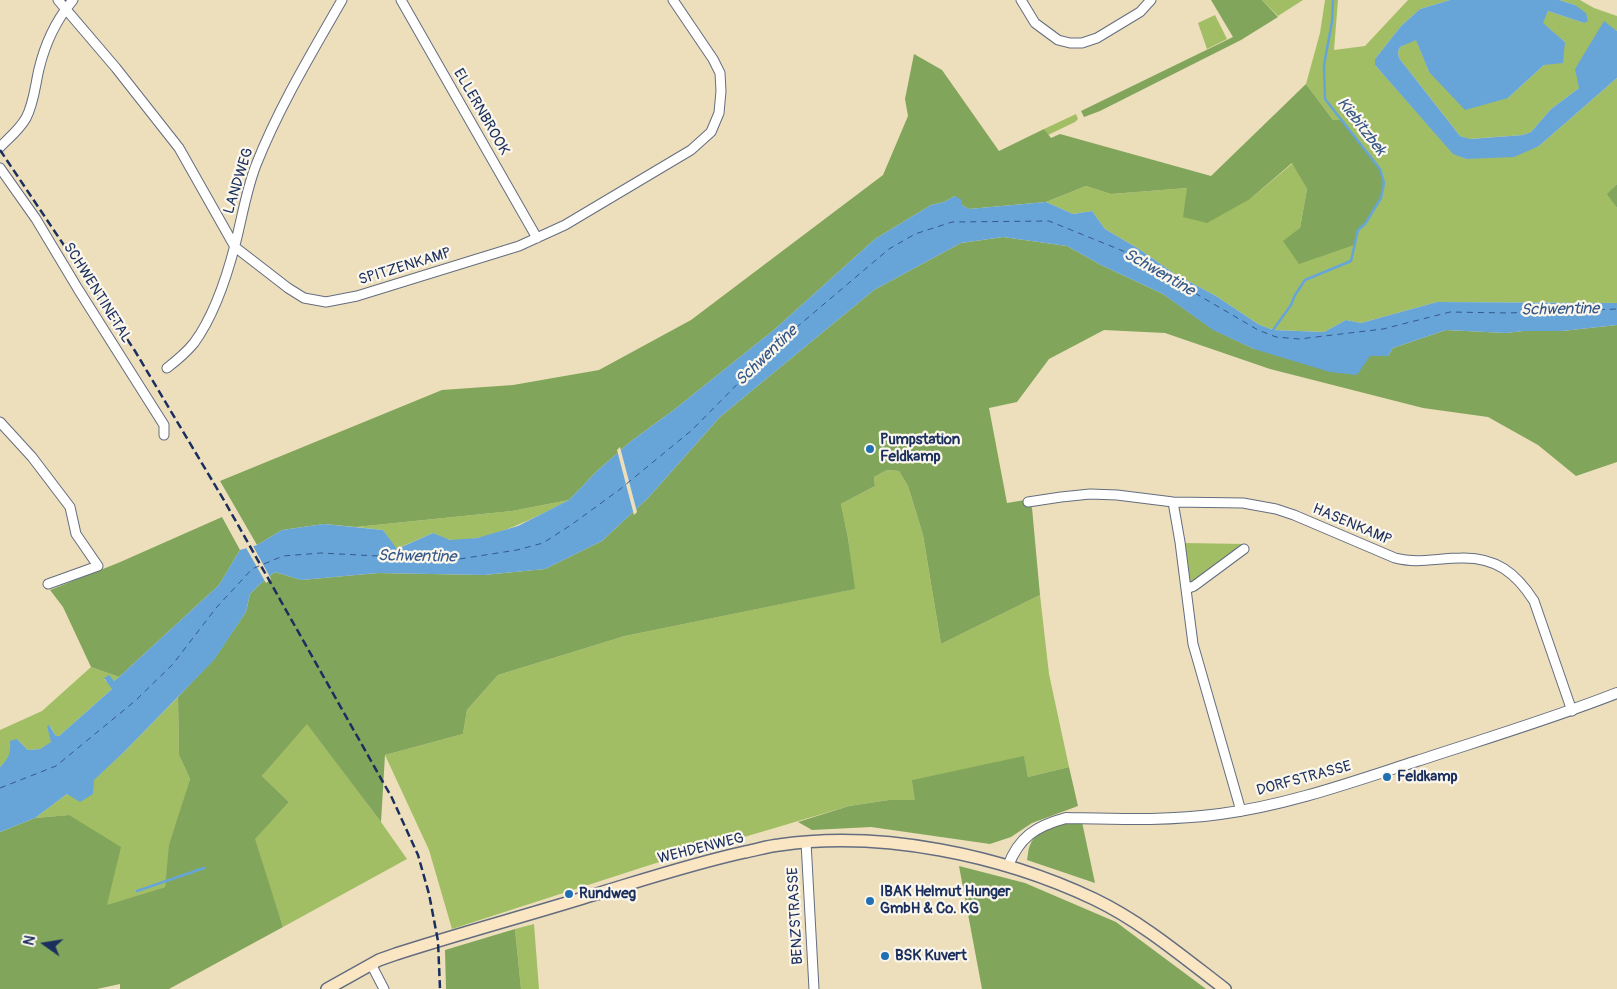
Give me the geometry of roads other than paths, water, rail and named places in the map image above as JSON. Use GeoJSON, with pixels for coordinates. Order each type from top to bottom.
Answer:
{"type":"FeatureCollection","features":[{"type":"Feature","properties":{"kind":"main road","name":"WEHDENWEG"},"geometry":{"type":"LineString","coordinates":[[327,989],[371,964],[396,954],[711,860],[779,845],[806,842],[868,841],[924,847],[972,856],[1008,866],[1094,899],[1126,917],[1165,943],[1225,989]]}},
{"type":"Feature","properties":{"kind":"street","name":"SPITZENKAMP"},"geometry":{"type":"LineString","coordinates":[[58,0],[116,68],[179,148],[235,246],[288,288],[304,298],[326,302],[357,296],[519,246],[565,224],[691,150],[711,132],[720,113],[720,74],[713,59],[673,0]]}},
{"type":"Feature","properties":{"kind":"street"},"geometry":{"type":"LineString","coordinates":[[0,147],[26,119],[34,97],[39,69],[46,46],[65,9],[73,0]]}},
{"type":"Feature","properties":{"kind":"street","name":"LANDWEG"},"geometry":{"type":"LineString","coordinates":[[166,368],[180,358],[194,342],[215,305],[235,246],[256,166],[301,72],[342,0]]}},
{"type":"Feature","properties":{"kind":"street","name":"ELLERNBROOK"},"geometry":{"type":"LineString","coordinates":[[401,0],[538,238]]}},
{"type":"Feature","properties":{"kind":"street"},"geometry":{"type":"LineString","coordinates":[[1021,0],[1035,23],[1058,40],[1070,43],[1082,43],[1097,38],[1140,12],[1151,0]]}},
{"type":"Feature","properties":{"kind":"street","name":"SCHWENTINETAL"},"geometry":{"type":"LineString","coordinates":[[0,168],[36,219],[164,425],[164,435]]}},
{"type":"Feature","properties":{"kind":"street"},"geometry":{"type":"LineString","coordinates":[[0,422],[46,475],[70,508],[76,534],[98,566],[48,584]]}},
{"type":"Feature","properties":{"kind":"street","name":"HASENKAMP"},"geometry":{"type":"LineString","coordinates":[[1028,502],[1090,494],[1117,495],[1173,502],[1243,503],[1294,514],[1394,558],[1414,562],[1472,558],[1489,561],[1504,568],[1524,585],[1534,601],[1572,711]]}},
{"type":"Feature","properties":{"kind":"street"},"geometry":{"type":"LineString","coordinates":[[1173,502],[1193,644],[1241,811]]}},
{"type":"Feature","properties":{"kind":"street"},"geometry":{"type":"LineString","coordinates":[[1186,589],[1194,586],[1244,549]]}},
{"type":"Feature","properties":{"kind":"street","name":"DORFSTRASSE"},"geometry":{"type":"LineString","coordinates":[[1008,866],[1013,852],[1026,838],[1049,822],[1066,818],[1175,818],[1205,816],[1278,803],[1324,791],[1572,711],[1617,693]]}},
{"type":"Feature","properties":{"kind":"street","name":"BENZSTRASSE"},"geometry":{"type":"LineString","coordinates":[[806,842],[814,989]]}},
{"type":"Feature","properties":{"kind":"street"},"geometry":{"type":"LineString","coordinates":[[371,964],[384,989]]}},
{"type":"Feature","properties":{"kind":"water"},"geometry":{"type":"Polygon","coordinates":[[[1450,0],[1559,0],[1575,5],[1586,13],[1588,21],[1584,23],[1548,11],[1543,23],[1565,42],[1563,63],[1544,65],[1508,98],[1465,110],[1429,72],[1416,40],[1400,47],[1398,52],[1399,58],[1460,136],[1470,139],[1523,135],[1531,132],[1551,109],[1579,88],[1575,69],[1604,21],[1617,31],[1617,78],[1539,146],[1514,157],[1466,159],[1453,154],[1375,65],[1375,59],[1401,26],[1420,9],[1450,0]]]}},
{"type":"Feature","properties":{"kind":"water","name":"Schwentine"},"geometry":{"type":"Polygon","coordinates":[[[955,196],[962,200],[962,205],[969,209],[1046,202],[1073,214],[1092,211],[1105,229],[1139,249],[1175,274],[1216,296],[1258,324],[1273,330],[1324,332],[1346,320],[1361,323],[1437,302],[1617,303],[1617,325],[1562,331],[1506,333],[1446,330],[1393,348],[1388,356],[1370,356],[1357,375],[1330,372],[1254,349],[1213,330],[1163,294],[1101,265],[1067,246],[1003,237],[961,243],[874,290],[720,417],[648,498],[602,541],[545,569],[484,575],[378,573],[301,580],[275,572],[250,594],[246,612],[214,660],[94,780],[93,794],[80,802],[67,794],[35,818],[0,832],[0,767],[9,755],[10,741],[17,739],[28,750],[40,749],[51,742],[47,726],[49,725],[56,736],[59,736],[112,689],[104,678],[109,675],[114,681],[119,677],[219,585],[240,550],[257,545],[282,530],[324,524],[383,530],[397,549],[433,533],[450,540],[477,538],[518,526],[569,500],[597,471],[630,442],[675,409],[775,329],[875,239],[931,205],[944,202],[955,196]]]}},
{"type":"Feature","properties":{"kind":"waterway","name":"Kiebitzbek"},"geometry":{"type":"LineString","coordinates":[[1274,333],[1273,330],[1291,305],[1305,280],[1351,261],[1358,230],[1365,224],[1381,198],[1384,183],[1380,169],[1325,99],[1324,65],[1332,22],[1333,0]]}},
{"type":"Feature","properties":{"kind":"waterway"},"geometry":{"type":"LineString","coordinates":[[137,891],[204,868]]}},
{"type":"Feature","properties":{"kind":"railway"},"geometry":{"type":"LineString","coordinates":[[0,150],[135,351],[225,502],[392,798],[418,855],[429,894],[438,941],[440,989]]}},
{"type":"Feature","properties":{"kind":"place","name":"Pumpstation Feldkamp"},"geometry":{"type":"Point","coordinates":[870,449]}},
{"type":"Feature","properties":{"kind":"place","name":"Feldkamp"},"geometry":{"type":"Point","coordinates":[1387,777]}},
{"type":"Feature","properties":{"kind":"place","name":"Rundweg"},"geometry":{"type":"Point","coordinates":[569,894]}},
{"type":"Feature","properties":{"kind":"place","name":"IBAK Helmut Hunger GmbH & Co. KG"},"geometry":{"type":"Point","coordinates":[870,901]}},
{"type":"Feature","properties":{"kind":"place","name":"BSK Kuvert"},"geometry":{"type":"Point","coordinates":[885,956]}}]}
